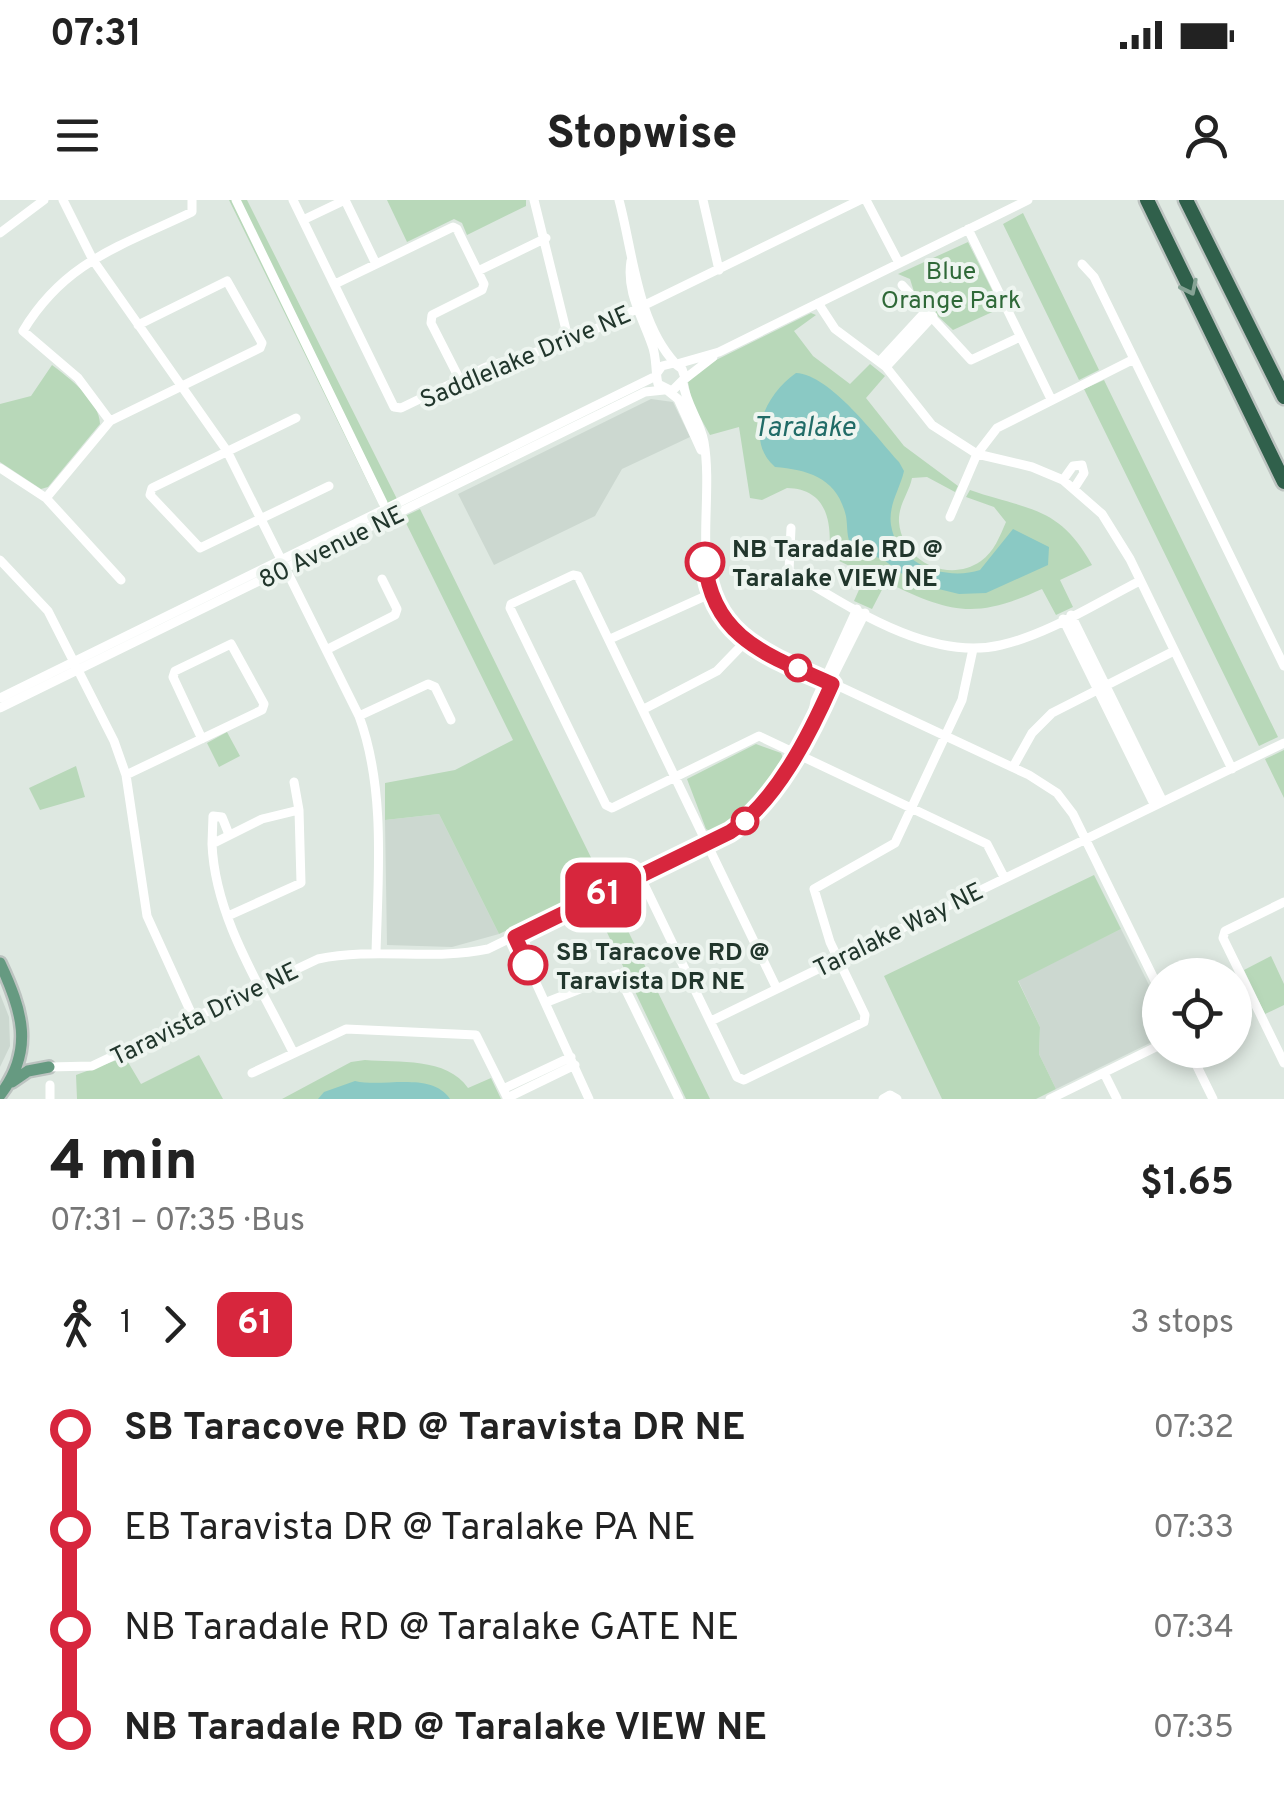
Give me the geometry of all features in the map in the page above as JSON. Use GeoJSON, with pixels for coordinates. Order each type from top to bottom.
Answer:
{"type":"FeatureCollection","features":[{"type":"Feature","properties":{"kind":"highway"},"geometry":{"type":"LineString","coordinates":[[1147,200],[1284,482]]}},
{"type":"Feature","properties":{"kind":"highway"},"geometry":{"type":"LineString","coordinates":[[1186,200],[1284,397]]}},
{"type":"Feature","properties":{"kind":"main road"},"geometry":{"type":"LineString","coordinates":[[0,964],[21,1013],[23,1048],[4,1089]]}},
{"type":"Feature","properties":{"kind":"main road"},"geometry":{"type":"LineString","coordinates":[[23,1048],[49,1067]]}},
{"type":"Feature","properties":{"kind":"main road"},"geometry":{"type":"LineString","coordinates":[[4,1089],[28,1071],[49,1067]]}},
{"type":"Feature","properties":{"kind":"street"},"geometry":{"type":"LineString","coordinates":[[0,232],[44,200]]}},
{"type":"Feature","properties":{"kind":"street"},"geometry":{"type":"LineString","coordinates":[[63,200],[93,260],[227,451],[359,716],[372,755],[376,802],[376,953]]}},
{"type":"Feature","properties":{"kind":"street"},"geometry":{"type":"LineString","coordinates":[[110,421],[78,378],[23,331],[47,295],[69,273],[192,212],[192,200]]}},
{"type":"Feature","properties":{"kind":"street"},"geometry":{"type":"LineString","coordinates":[[236,200],[383,504]]}},
{"type":"Feature","properties":{"kind":"street","name":"Saddlelake Drive NE"},"geometry":{"type":"LineString","coordinates":[[293,200],[394,406],[400,408],[459,378],[568,342],[863,200]]}},
{"type":"Feature","properties":{"kind":"street"},"geometry":{"type":"LineString","coordinates":[[302,220],[345,200],[376,264]]}},
{"type":"Feature","properties":{"kind":"street"},"geometry":{"type":"LineString","coordinates":[[534,200],[568,342]]}},
{"type":"Feature","properties":{"kind":"street"},"geometry":{"type":"LineString","coordinates":[[619,200],[656,374],[666,390],[678,398],[705,457]]}},
{"type":"Feature","properties":{"kind":"street"},"geometry":{"type":"LineString","coordinates":[[703,200],[719,270]]}},
{"type":"Feature","properties":{"kind":"street"},"geometry":{"type":"LineString","coordinates":[[863,200],[898,264]]}},
{"type":"Feature","properties":{"kind":"street"},"geometry":{"type":"LineString","coordinates":[[676,364],[718,352],[1011,204],[1028,200]]}},
{"type":"Feature","properties":{"kind":"street"},"geometry":{"type":"LineString","coordinates":[[334,284],[452,227],[478,272],[482,290],[432,315],[459,378]]}},
{"type":"Feature","properties":{"kind":"street"},"geometry":{"type":"LineString","coordinates":[[968,229],[1050,399]]}},
{"type":"Feature","properties":{"kind":"street"},"geometry":{"type":"LineString","coordinates":[[478,272],[546,238]]}},
{"type":"Feature","properties":{"kind":"street"},"geometry":{"type":"LineString","coordinates":[[1082,264],[1094,277],[1284,666]]}},
{"type":"Feature","properties":{"kind":"street"},"geometry":{"type":"LineString","coordinates":[[46,498],[110,421],[260,348],[262,343],[227,281],[138,325]]}},
{"type":"Feature","properties":{"kind":"street"},"geometry":{"type":"LineString","coordinates":[[902,285],[972,360],[1020,336]]}},
{"type":"Feature","properties":{"kind":"street"},"geometry":{"type":"LineString","coordinates":[[818,303],[834,329],[883,364],[932,425],[976,454],[1032,466],[1063,480],[1102,514],[1140,580],[1232,769]]}},
{"type":"Feature","properties":{"kind":"street"},"geometry":{"type":"LineString","coordinates":[[641,307],[684,382],[705,457],[709,515],[705,562],[710,594],[745,642],[1013,767],[1057,793],[1085,838],[1144,958]]}},
{"type":"Feature","properties":{"kind":"street"},"geometry":{"type":"LineString","coordinates":[[883,364],[930,314]]}},
{"type":"Feature","properties":{"kind":"street"},"geometry":{"type":"LineString","coordinates":[[684,382],[718,352]]}},
{"type":"Feature","properties":{"kind":"street"},"geometry":{"type":"LineString","coordinates":[[950,517],[976,454],[1005,422],[1134,359]]}},
{"type":"Feature","properties":{"kind":"street","name":"80 Avenue NE"},"geometry":{"type":"LineString","coordinates":[[0,708],[656,374],[666,364],[676,364]]}},
{"type":"Feature","properties":{"kind":"street","name":"80 Avenue NE"},"geometry":{"type":"LineString","coordinates":[[283,564],[645,392],[666,390],[684,382]]}},
{"type":"Feature","properties":{"kind":"street"},"geometry":{"type":"LineString","coordinates":[[296,418],[152,488],[150,495],[200,548],[329,486]]}},
{"type":"Feature","properties":{"kind":"street"},"geometry":{"type":"LineString","coordinates":[[1063,480],[1073,466],[1082,465],[1084,473],[1075,487]]}},
{"type":"Feature","properties":{"kind":"street"},"geometry":{"type":"LineString","coordinates":[[0,468],[46,498],[122,580]]}},
{"type":"Feature","properties":{"kind":"street"},"geometry":{"type":"LineString","coordinates":[[791,528],[788,570],[861,611],[925,640],[973,649],[1016,640],[1140,580]]}},
{"type":"Feature","properties":{"kind":"street"},"geometry":{"type":"LineString","coordinates":[[0,560],[48,610],[78,665],[126,775],[147,916],[193,1018]]}},
{"type":"Feature","properties":{"kind":"street"},"geometry":{"type":"LineString","coordinates":[[776,989],[706,842],[677,778],[644,708],[578,576],[573,574],[510,608],[606,805],[612,808],[677,778],[760,736],[988,844],[1004,877]]}},
{"type":"Feature","properties":{"kind":"street"},"geometry":{"type":"LineString","coordinates":[[326,650],[395,614],[397,609],[382,579]]}},
{"type":"Feature","properties":{"kind":"street"},"geometry":{"type":"LineString","coordinates":[[610,639],[710,594]]}},
{"type":"Feature","properties":{"kind":"street","name":"Taravista Drive NE"},"geometry":{"type":"LineString","coordinates":[[49,1067],[92,1066],[318,959],[376,953],[459,955],[515,937],[706,842],[756,813],[795,755],[861,611]]}},
{"type":"Feature","properties":{"kind":"street"},"geometry":{"type":"LineString","coordinates":[[1067,617],[1158,802]]}},
{"type":"Feature","properties":{"kind":"street"},"geometry":{"type":"LineString","coordinates":[[644,708],[717,671],[745,642]]}},
{"type":"Feature","properties":{"kind":"street"},"geometry":{"type":"LineString","coordinates":[[126,775],[262,710],[264,704],[230,644],[175,671],[173,677],[202,738]]}},
{"type":"Feature","properties":{"kind":"street"},"geometry":{"type":"LineString","coordinates":[[640,876],[737,1077],[744,1080],[864,1022],[865,1015],[838,958],[814,889],[892,846],[967,688],[973,649]]}},
{"type":"Feature","properties":{"kind":"street"},"geometry":{"type":"LineString","coordinates":[[1013,767],[1041,722],[1174,651]]}},
{"type":"Feature","properties":{"kind":"street","name":"80 Avenue NE"},"geometry":{"type":"LineString","coordinates":[[0,698],[78,665]]}},
{"type":"Feature","properties":{"kind":"street"},"geometry":{"type":"LineString","coordinates":[[359,716],[428,684],[435,687],[451,720]]}},
{"type":"Feature","properties":{"kind":"street","name":"Taralake Way NE"},"geometry":{"type":"LineString","coordinates":[[711,1021],[1284,743]]}},
{"type":"Feature","properties":{"kind":"street"},"geometry":{"type":"LineString","coordinates":[[228,916],[301,883],[299,810],[294,782]]}},
{"type":"Feature","properties":{"kind":"street"},"geometry":{"type":"LineString","coordinates":[[212,844],[228,832],[299,810]]}},
{"type":"Feature","properties":{"kind":"street"},"geometry":{"type":"LineString","coordinates":[[228,832],[222,817],[212,816],[214,870],[228,916],[293,1052]]}},
{"type":"Feature","properties":{"kind":"street"},"geometry":{"type":"LineString","coordinates":[[1232,958],[1223,938],[1224,931],[1284,902]]}},
{"type":"Feature","properties":{"kind":"street"},"geometry":{"type":"LineString","coordinates":[[515,937],[589,1099]]}},
{"type":"Feature","properties":{"kind":"street"},"geometry":{"type":"LineString","coordinates":[[547,1002],[618,974],[679,1099]]}},
{"type":"Feature","properties":{"kind":"street"},"geometry":{"type":"LineString","coordinates":[[1252,1000],[1284,1064]]}},
{"type":"Feature","properties":{"kind":"street"},"geometry":{"type":"LineString","coordinates":[[252,1073],[330,1034],[364,1027],[476,1036],[506,1096],[573,1061]]}},
{"type":"Feature","properties":{"kind":"street"},"geometry":{"type":"LineString","coordinates":[[1050,1099],[1142,1054]]}},
{"type":"Feature","properties":{"kind":"street"},"geometry":{"type":"LineString","coordinates":[[1198,1068],[1213,1099]]}},
{"type":"Feature","properties":{"kind":"street"},"geometry":{"type":"LineString","coordinates":[[1104,1073],[1117,1099]]}},
{"type":"Feature","properties":{"kind":"street"},"geometry":{"type":"LineString","coordinates":[[50,1084],[50,1099]]}},
{"type":"Feature","properties":{"kind":"street"},"geometry":{"type":"LineString","coordinates":[[883,1099],[890,1095],[898,1099]]}},
{"type":"Feature","properties":{"kind":"shaded area"},"geometry":{"type":"Polygon","coordinates":[[[651,399],[673,402],[690,437],[622,469],[595,516],[494,565],[458,494],[651,399]]]}},
{"type":"Feature","properties":{"kind":"shaded area"},"geometry":{"type":"Polygon","coordinates":[[[439,814],[499,934],[452,947],[387,945],[385,820],[439,814]]]}},
{"type":"Feature","properties":{"kind":"shaded area"},"geometry":{"type":"Polygon","coordinates":[[[1121,929],[1142,971],[1142,1047],[1056,1089],[1039,1054],[1040,1027],[1018,980],[1121,929]]]}},
{"type":"Feature","properties":{"kind":"shaded area"},"geometry":{"type":"Polygon","coordinates":[[[0,994],[9,1017],[10,1046],[0,1067],[0,994]]]}},
{"type":"Feature","properties":{"kind":"green space"},"geometry":{"type":"Polygon","coordinates":[[[229,200],[247,200],[397,499],[380,507],[229,200]]]}},
{"type":"Feature","properties":{"kind":"green space"},"geometry":{"type":"Polygon","coordinates":[[[387,200],[526,200],[526,206],[467,235],[462,223],[454,219],[407,242],[387,200]]]}},
{"type":"Feature","properties":{"kind":"green space"},"geometry":{"type":"Polygon","coordinates":[[[1023,213],[1099,370],[1079,380],[1003,224],[1023,213]]]}},
{"type":"Feature","properties":{"kind":"green space","name":"Blue Orange Park"},"geometry":{"type":"Polygon","coordinates":[[[968,242],[1001,308],[953,330],[915,295],[910,279],[898,274],[968,242]]]}},
{"type":"Feature","properties":{"kind":"green space"},"geometry":{"type":"Polygon","coordinates":[[[811,313],[816,315],[794,331],[813,356],[850,384],[870,364],[885,376],[866,398],[904,446],[958,486],[955,492],[927,477],[912,478],[899,516],[908,548],[929,565],[955,570],[968,568],[990,553],[1006,522],[994,507],[966,497],[970,490],[1040,512],[1067,531],[1092,565],[1060,580],[1073,607],[1056,615],[1042,589],[998,605],[963,609],[928,601],[886,582],[872,609],[854,601],[866,574],[829,556],[828,520],[819,501],[811,494],[787,488],[762,500],[750,498],[739,427],[710,435],[692,403],[688,382],[702,367],[811,313]]]}},
{"type":"Feature","properties":{"kind":"green space"},"geometry":{"type":"Polygon","coordinates":[[[52,365],[89,399],[100,424],[48,487],[41,489],[0,462],[0,404],[31,396],[52,365]]]}},
{"type":"Feature","properties":{"kind":"green space"},"geometry":{"type":"Polygon","coordinates":[[[1104,380],[1278,737],[1259,746],[1084,389],[1104,380]]]}},
{"type":"Feature","properties":{"kind":"green space"},"geometry":{"type":"Polygon","coordinates":[[[420,509],[604,884],[499,934],[439,814],[385,820],[385,783],[455,770],[513,740],[403,517],[420,509]]]}},
{"type":"Feature","properties":{"kind":"green space"},"geometry":{"type":"Polygon","coordinates":[[[227,732],[240,756],[219,767],[207,743],[227,732]]]}},
{"type":"Feature","properties":{"kind":"green space"},"geometry":{"type":"Polygon","coordinates":[[[756,744],[781,753],[785,763],[772,786],[755,804],[713,833],[706,829],[687,779],[756,744]]]}},
{"type":"Feature","properties":{"kind":"green space"},"geometry":{"type":"Polygon","coordinates":[[[1284,750],[1284,798],[1265,759],[1284,750]]]}},
{"type":"Feature","properties":{"kind":"green space"},"geometry":{"type":"Polygon","coordinates":[[[76,766],[85,797],[40,810],[29,788],[76,766]]]}},
{"type":"Feature","properties":{"kind":"green space"},"geometry":{"type":"Polygon","coordinates":[[[1094,875],[1121,929],[1018,981],[1040,1027],[1039,1054],[1056,1089],[1036,1099],[942,1099],[884,976],[1094,875]]]}},
{"type":"Feature","properties":{"kind":"green space"},"geometry":{"type":"Polygon","coordinates":[[[611,896],[710,1099],[686,1099],[594,905],[611,896]]]}},
{"type":"Feature","properties":{"kind":"green space"},"geometry":{"type":"Polygon","coordinates":[[[1271,956],[1284,984],[1284,1005],[1265,1014],[1252,987],[1252,966],[1271,956]]]}},
{"type":"Feature","properties":{"kind":"green space"},"geometry":{"type":"Polygon","coordinates":[[[199,1055],[223,1099],[77,1099],[76,1075],[125,1057],[141,1084],[199,1055]]]}},
{"type":"Feature","properties":{"kind":"green space"},"geometry":{"type":"Polygon","coordinates":[[[351,1062],[435,1066],[459,1078],[468,1088],[491,1078],[501,1099],[282,1099],[351,1062]]]}},
{"type":"Feature","properties":{"kind":"water","name":"Taralake"},"geometry":{"type":"Polygon","coordinates":[[[796,373],[810,376],[838,395],[899,462],[904,471],[891,525],[895,539],[913,560],[938,571],[980,570],[1013,529],[1049,547],[1048,565],[986,593],[959,594],[914,583],[884,560],[852,547],[842,503],[829,485],[810,474],[775,467],[761,443],[760,430],[768,404],[796,373]]]}},
{"type":"Feature","properties":{"kind":"water"},"geometry":{"type":"Polygon","coordinates":[[[355,1081],[431,1085],[450,1099],[318,1099],[324,1092],[355,1081]]]}},
{"type":"Feature","properties":{"kind":"bus line","name":"61"},"geometry":{"type":"LineString","coordinates":[[528,965],[515,937],[730,832],[756,813],[781,780],[832,684],[745,642],[717,609],[707,585],[705,562]]}},
{"type":"Feature","properties":{"kind":"place","name":"NB Taradale RD @ Taralake VIEW NE"},"geometry":{"type":"Point","coordinates":[705,562]}},
{"type":"Feature","properties":{"kind":"place","name":"SB Taracove RD @ Taravista DR NE"},"geometry":{"type":"Point","coordinates":[528,965]}}]}
